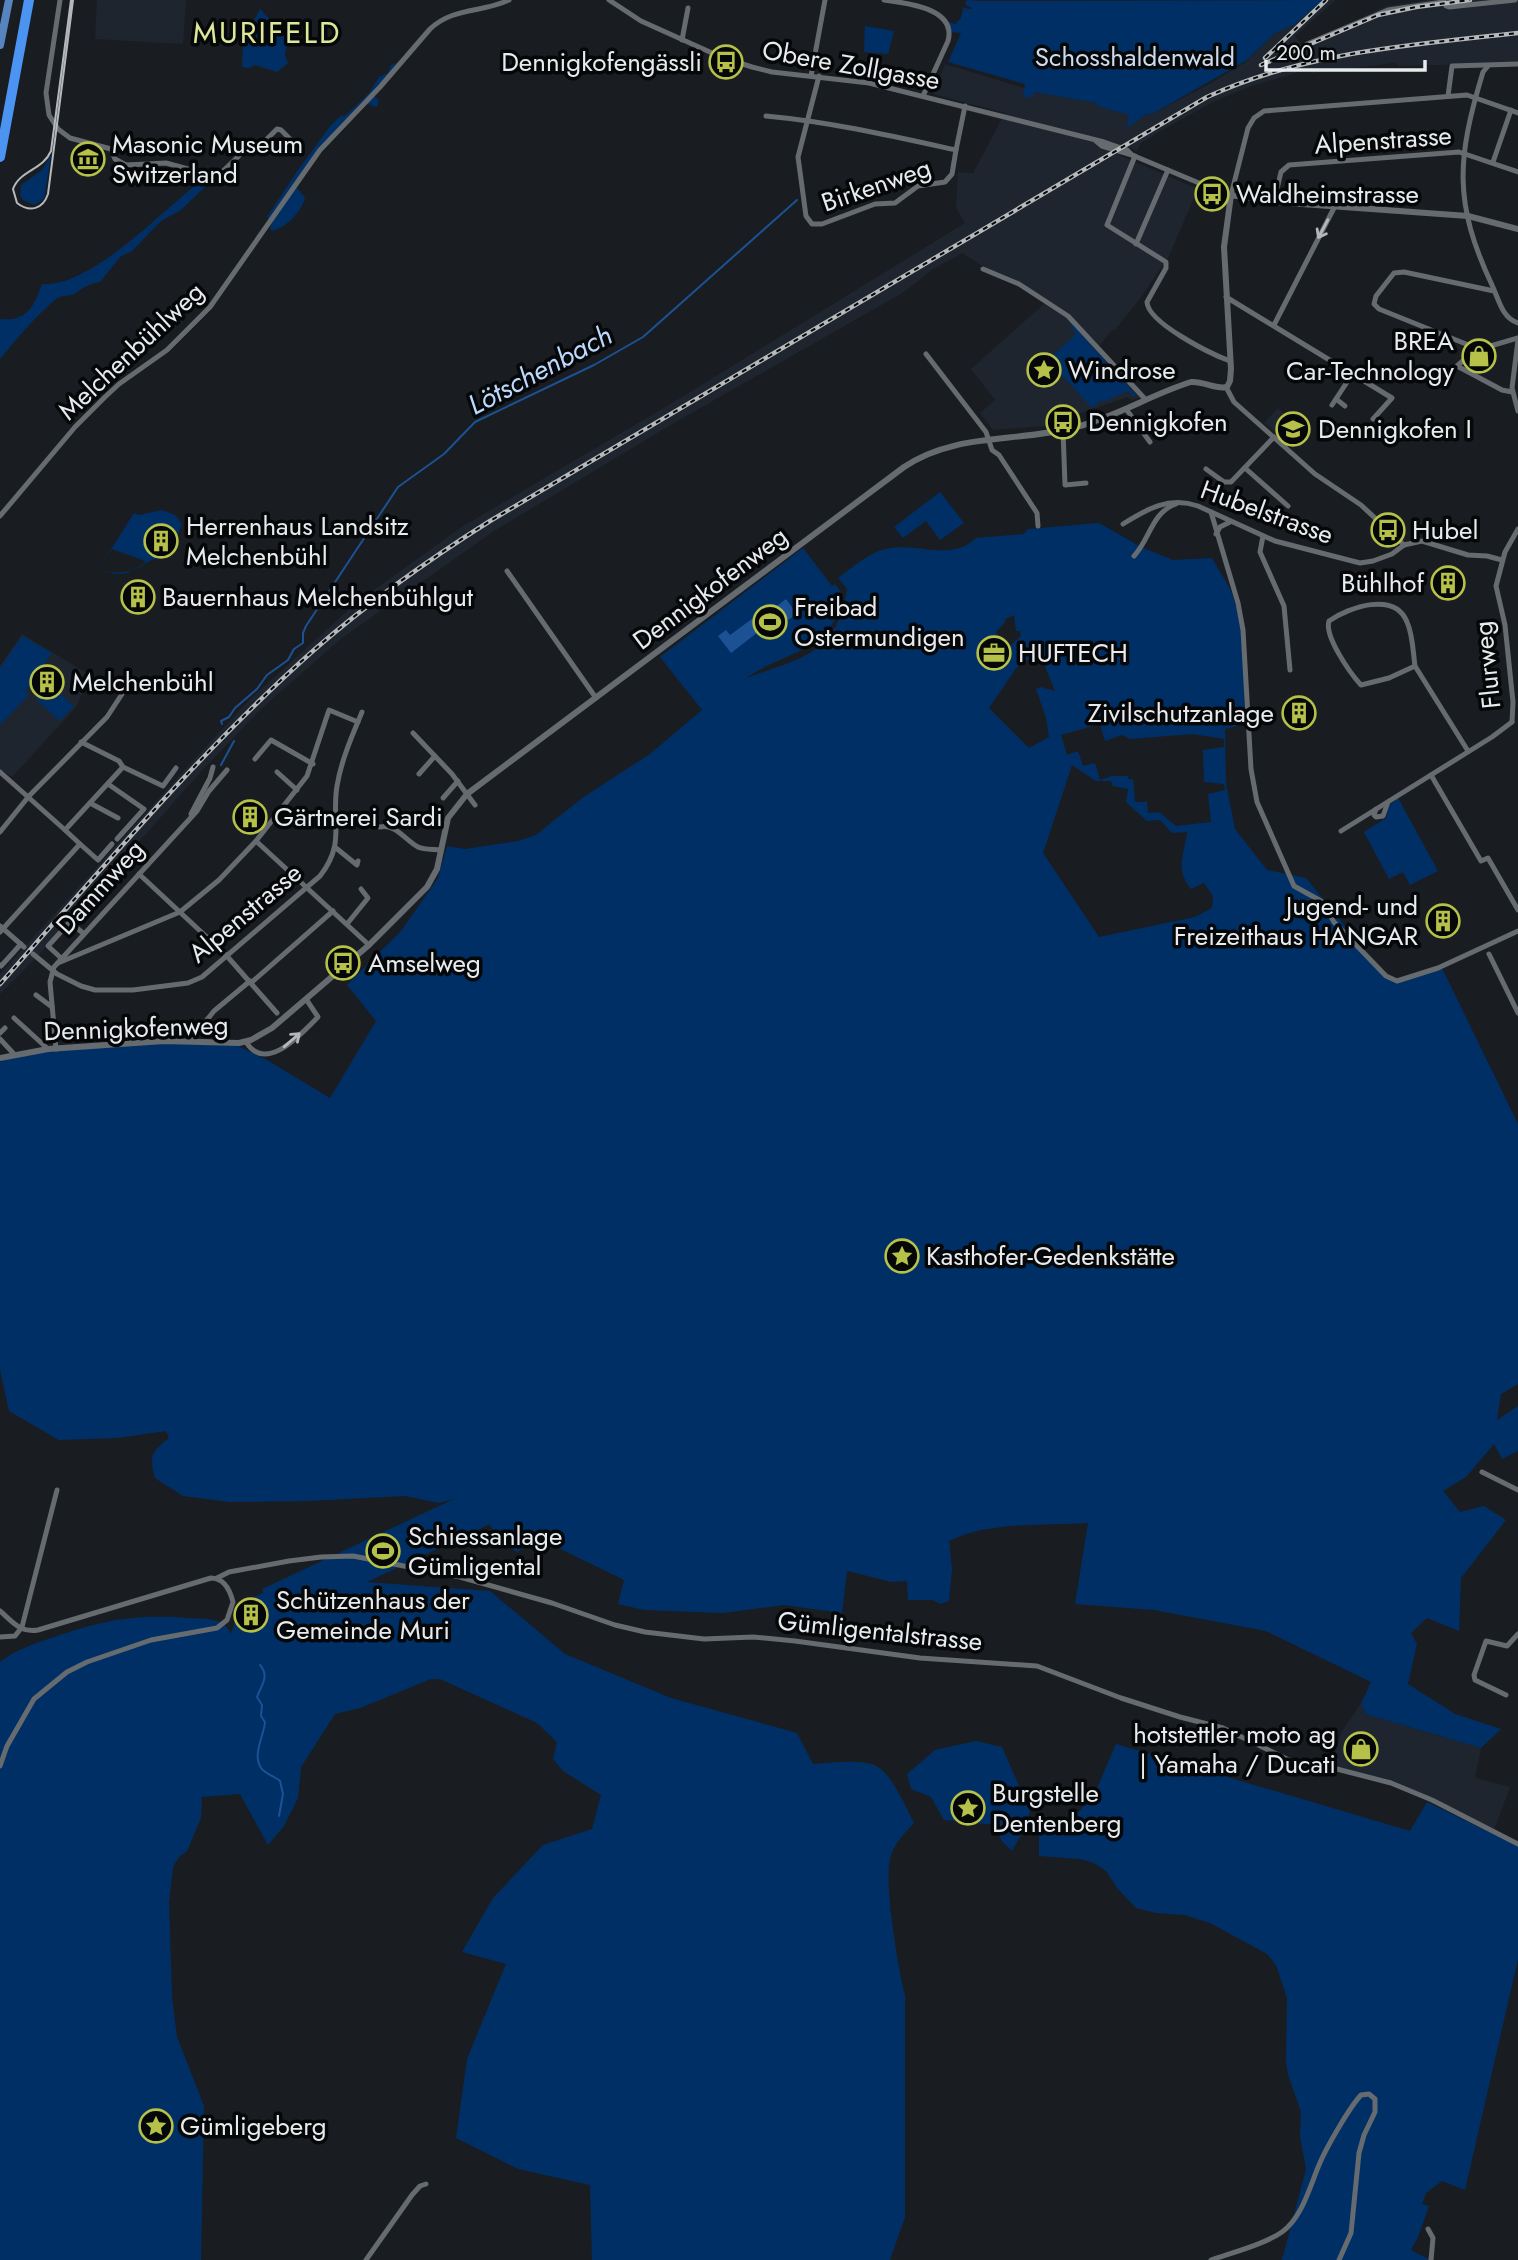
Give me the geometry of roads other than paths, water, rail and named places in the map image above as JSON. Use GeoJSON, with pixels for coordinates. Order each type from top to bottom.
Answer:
{"type":"FeatureCollection","features":[{"type":"Feature","properties":{"kind":"highway"},"geometry":{"type":"LineString","coordinates":[[0,121],[23,0]]}},
{"type":"Feature","properties":{"kind":"highway"},"geometry":{"type":"LineString","coordinates":[[0,157],[29,0]]}},
{"type":"Feature","properties":{"kind":"main road"},"geometry":{"type":"LineString","coordinates":[[0,46],[9,0]]}},
{"type":"Feature","properties":{"kind":"street"},"geometry":{"type":"LineString","coordinates":[[60,0],[46,99],[49,117],[63,133],[83,143],[111,149],[114,158],[123,164],[166,163],[210,175],[223,171],[244,151],[255,151],[283,150],[290,143],[290,139],[276,129],[255,151]]}},
{"type":"Feature","properties":{"kind":"street","name":"Melchenbühlweg"},"geometry":{"type":"LineString","coordinates":[[0,516],[65,440],[119,384],[167,350],[211,307],[326,143],[380,87],[430,29],[439,21],[458,12],[509,0]]}},
{"type":"Feature","properties":{"kind":"street","name":"Obere Zollgasse"},"geometry":{"type":"LineString","coordinates":[[609,0],[641,21],[751,67],[772,72],[869,83],[1096,141],[1102,146],[1133,155],[1223,195],[1274,202],[1468,216],[1518,229]]}},
{"type":"Feature","properties":{"kind":"street"},"geometry":{"type":"LineString","coordinates":[[811,76],[825,0]]}},
{"type":"Feature","properties":{"kind":"street"},"geometry":{"type":"LineString","coordinates":[[884,0],[935,13],[944,19],[949,27],[948,41],[923,96]]}},
{"type":"Feature","properties":{"kind":"street"},"geometry":{"type":"LineString","coordinates":[[1307,44],[1388,10],[1443,1],[1449,7],[1515,0]]}},
{"type":"Feature","properties":{"kind":"street"},"geometry":{"type":"LineString","coordinates":[[682,40],[688,8]]}},
{"type":"Feature","properties":{"kind":"street"},"geometry":{"type":"LineString","coordinates":[[1448,96],[1452,66],[1486,68],[1518,64]]}},
{"type":"Feature","properties":{"kind":"street"},"geometry":{"type":"LineString","coordinates":[[1486,68],[1476,96],[1463,153],[1462,189],[1473,240],[1494,291],[1508,319],[1518,323]]}},
{"type":"Feature","properties":{"kind":"street","name":"Birkenweg"},"geometry":{"type":"LineString","coordinates":[[819,76],[799,161],[806,216],[814,225],[875,204],[895,203],[918,186],[945,182],[952,174],[956,150]]}},
{"type":"Feature","properties":{"kind":"street"},"geometry":{"type":"LineString","coordinates":[[1404,545],[1361,505],[1315,474],[1234,402],[1226,387],[1230,381],[1230,360],[1224,247],[1231,195],[1248,128],[1254,118],[1264,111],[1476,96],[1515,111],[1493,162]]}},
{"type":"Feature","properties":{"kind":"street"},"geometry":{"type":"LineString","coordinates":[[765,117],[861,128],[956,150],[965,106]]}},
{"type":"Feature","properties":{"kind":"street","name":"Alpenstrasse"},"geometry":{"type":"LineString","coordinates":[[1274,202],[1282,170],[1289,165],[1463,153],[1518,172]]}},
{"type":"Feature","properties":{"kind":"street"},"geometry":{"type":"LineString","coordinates":[[1133,155],[1107,225],[1167,265],[1147,302],[1151,314],[1213,355],[1230,360]]}},
{"type":"Feature","properties":{"kind":"street"},"geometry":{"type":"LineString","coordinates":[[1136,244],[1168,170]]}},
{"type":"Feature","properties":{"kind":"street"},"geometry":{"type":"LineString","coordinates":[[1274,325],[1335,206]]}},
{"type":"Feature","properties":{"kind":"street"},"geometry":{"type":"LineString","coordinates":[[983,269],[1019,284],[1068,316],[1146,400]]}},
{"type":"Feature","properties":{"kind":"street"},"geometry":{"type":"LineString","coordinates":[[1494,291],[1404,272],[1394,273],[1376,296],[1374,304],[1379,309],[1471,346],[1487,347],[1518,339],[1512,392],[1518,411]]}},
{"type":"Feature","properties":{"kind":"street"},"geometry":{"type":"LineString","coordinates":[[1226,298],[1392,398],[1373,419]]}},
{"type":"Feature","properties":{"kind":"street"},"geometry":{"type":"LineString","coordinates":[[1471,346],[1465,359],[1457,366],[1502,390],[1512,392]]}},
{"type":"Feature","properties":{"kind":"street"},"geometry":{"type":"LineString","coordinates":[[926,354],[986,432],[992,450],[999,455],[1037,513],[1038,526]]}},
{"type":"Feature","properties":{"kind":"street"},"geometry":{"type":"LineString","coordinates":[[1345,406],[1334,402],[1353,373]]}},
{"type":"Feature","properties":{"kind":"street","name":"Dennigkofenweg"},"geometry":{"type":"LineString","coordinates":[[0,1058],[52,1049],[190,1041],[246,1042],[267,1032],[369,945],[427,887],[436,869],[448,818],[467,794],[913,460],[952,444],[1026,437],[1063,430],[1195,382],[1226,387]]}},
{"type":"Feature","properties":{"kind":"street"},"geometry":{"type":"LineString","coordinates":[[1126,409],[1150,442]]}},
{"type":"Feature","properties":{"kind":"street"},"geometry":{"type":"LineString","coordinates":[[1063,430],[1065,485],[1086,484]]}},
{"type":"Feature","properties":{"kind":"street"},"geometry":{"type":"LineString","coordinates":[[1206,469],[1228,483],[1274,437]]}},
{"type":"Feature","properties":{"kind":"street"},"geometry":{"type":"LineString","coordinates":[[1245,468],[1288,506]]}},
{"type":"Feature","properties":{"kind":"street","name":"Hubelstrasse"},"geometry":{"type":"LineString","coordinates":[[1134,556],[1160,514],[1178,503]]}},
{"type":"Feature","properties":{"kind":"street","name":"Hubelstrasse"},"geometry":{"type":"LineString","coordinates":[[1123,524],[1160,504],[1193,504],[1263,536],[1360,563],[1392,554],[1404,545],[1426,541],[1468,555],[1502,560]]}},
{"type":"Feature","properties":{"kind":"street"},"geometry":{"type":"LineString","coordinates":[[1211,513],[1243,630],[1251,769],[1257,802],[1294,886],[1321,901],[1334,922],[1390,979],[1404,980],[1518,931]]}},
{"type":"Feature","properties":{"kind":"street"},"geometry":{"type":"LineString","coordinates":[[1216,534],[1220,527],[1230,522]]}},
{"type":"Feature","properties":{"kind":"street"},"geometry":{"type":"LineString","coordinates":[[1502,560],[1518,528]]}},
{"type":"Feature","properties":{"kind":"street"},"geometry":{"type":"LineString","coordinates":[[1263,536],[1260,552],[1284,606],[1290,670]]}},
{"type":"Feature","properties":{"kind":"street"},"geometry":{"type":"LineString","coordinates":[[1509,543],[1518,549]]}},
{"type":"Feature","properties":{"kind":"street","name":"Flurweg"},"geometry":{"type":"LineString","coordinates":[[1502,560],[1496,582],[1497,596],[1505,625],[1513,702],[1511,722],[1518,726]]}},
{"type":"Feature","properties":{"kind":"street"},"geometry":{"type":"LineString","coordinates":[[507,571],[596,698]]}},
{"type":"Feature","properties":{"kind":"street"},"geometry":{"type":"LineString","coordinates":[[1415,666],[1389,678],[1361,685],[1351,673],[1328,631],[1327,624],[1335,617],[1367,605],[1389,605],[1400,611],[1406,619],[1415,666],[1468,751]]}},
{"type":"Feature","properties":{"kind":"street"},"geometry":{"type":"LineString","coordinates":[[0,832],[29,796],[107,717],[122,694],[122,689]]}},
{"type":"Feature","properties":{"kind":"street"},"geometry":{"type":"LineString","coordinates":[[84,934],[70,922],[48,946],[60,961],[180,912],[219,880],[256,841],[297,790],[313,764],[329,710],[358,722]]}},
{"type":"Feature","properties":{"kind":"street"},"geometry":{"type":"LineString","coordinates":[[358,861],[357,866],[336,848],[337,786],[342,764],[362,712]]}},
{"type":"Feature","properties":{"kind":"street"},"geometry":{"type":"LineString","coordinates":[[1341,831],[1511,722]]}},
{"type":"Feature","properties":{"kind":"street"},"geometry":{"type":"LineString","coordinates":[[413,733],[458,781],[475,805]]}},
{"type":"Feature","properties":{"kind":"street"},"geometry":{"type":"LineString","coordinates":[[255,759],[271,740],[313,764]]}},
{"type":"Feature","properties":{"kind":"street"},"geometry":{"type":"LineString","coordinates":[[81,742],[119,761],[123,767],[163,786],[176,768]]}},
{"type":"Feature","properties":{"kind":"street"},"geometry":{"type":"LineString","coordinates":[[419,774],[435,756]]}},
{"type":"Feature","properties":{"kind":"street"},"geometry":{"type":"LineString","coordinates":[[188,818],[210,778],[213,766]]}},
{"type":"Feature","properties":{"kind":"street"},"geometry":{"type":"LineString","coordinates":[[65,830],[123,767]]}},
{"type":"Feature","properties":{"kind":"street","name":"Dammweg"},"geometry":{"type":"LineString","coordinates":[[52,1049],[52,971],[197,811],[209,791],[227,770]]}},
{"type":"Feature","properties":{"kind":"street"},"geometry":{"type":"LineString","coordinates":[[0,772],[98,860],[144,809],[108,784]]}},
{"type":"Feature","properties":{"kind":"street"},"geometry":{"type":"LineString","coordinates":[[277,772],[297,790]]}},
{"type":"Feature","properties":{"kind":"street"},"geometry":{"type":"LineString","coordinates":[[1431,775],[1481,861],[1488,858],[1518,910]]}},
{"type":"Feature","properties":{"kind":"street"},"geometry":{"type":"LineString","coordinates":[[443,798],[458,781]]}},
{"type":"Feature","properties":{"kind":"street"},"geometry":{"type":"LineString","coordinates":[[1376,809],[1376,817],[1384,816],[1388,802]]}},
{"type":"Feature","properties":{"kind":"street"},"geometry":{"type":"LineString","coordinates":[[90,803],[118,818]]}},
{"type":"Feature","properties":{"kind":"street"},"geometry":{"type":"LineString","coordinates":[[380,827],[388,826],[405,835],[418,847],[441,850]]}},
{"type":"Feature","properties":{"kind":"street"},"geometry":{"type":"LineString","coordinates":[[256,841],[369,945]]}},
{"type":"Feature","properties":{"kind":"street"},"geometry":{"type":"LineString","coordinates":[[0,965],[22,945],[1,929],[80,844]]}},
{"type":"Feature","properties":{"kind":"street","name":"Alpenstrasse"},"geometry":{"type":"LineString","coordinates":[[33,954],[52,971],[95,990],[157,989],[188,983],[202,977],[307,886],[327,867],[336,848]]}},
{"type":"Feature","properties":{"kind":"street"},"geometry":{"type":"LineString","coordinates":[[139,874],[226,955],[277,1013]]}},
{"type":"Feature","properties":{"kind":"street"},"geometry":{"type":"LineString","coordinates":[[347,924],[368,898],[361,889]]}},
{"type":"Feature","properties":{"kind":"street"},"geometry":{"type":"LineString","coordinates":[[190,1041],[214,1011],[333,911]]}},
{"type":"Feature","properties":{"kind":"street"},"geometry":{"type":"LineString","coordinates":[[1489,954],[1518,1013]]}},
{"type":"Feature","properties":{"kind":"street"},"geometry":{"type":"LineString","coordinates":[[36,995],[52,1007]]}},
{"type":"Feature","properties":{"kind":"street"},"geometry":{"type":"LineString","coordinates":[[246,1042],[257,1054],[266,1056],[277,1052],[318,1017],[306,999]]}},
{"type":"Feature","properties":{"kind":"street"},"geometry":{"type":"LineString","coordinates":[[14,1018],[52,1049]]}},
{"type":"Feature","properties":{"kind":"street"},"geometry":{"type":"LineString","coordinates":[[0,1033],[5,1028]]}},
{"type":"Feature","properties":{"kind":"street"},"geometry":{"type":"LineString","coordinates":[[0,1039],[14,1054]]}},
{"type":"Feature","properties":{"kind":"street"},"geometry":{"type":"LineString","coordinates":[[1482,1472],[1518,1490]]}},
{"type":"Feature","properties":{"kind":"street"},"geometry":{"type":"LineString","coordinates":[[0,1611],[21,1629],[57,1490]]}},
{"type":"Feature","properties":{"kind":"street","name":"Gümligentalstrasse"},"geometry":{"type":"LineString","coordinates":[[0,1637],[15,1636],[21,1629],[38,1630],[196,1581],[217,1578],[229,1572],[289,1561],[354,1556],[460,1577],[645,1632],[704,1639],[753,1637],[920,1658],[1037,1666],[1121,1698],[1223,1728],[1293,1762],[1391,1783],[1433,1800],[1518,1844]]}},
{"type":"Feature","properties":{"kind":"street"},"geometry":{"type":"LineString","coordinates":[[0,1766],[7,1745],[34,1699],[66,1672],[151,1640],[213,1629],[225,1622],[233,1602],[228,1589],[217,1578]]}},
{"type":"Feature","properties":{"kind":"street"},"geometry":{"type":"LineString","coordinates":[[1506,1695],[1475,1680],[1474,1675],[1486,1641],[1507,1646],[1518,1634]]}},
{"type":"Feature","properties":{"kind":"street"},"geometry":{"type":"LineString","coordinates":[[1211,2260],[1278,2235],[1288,2227],[1303,2202],[1322,2158],[1353,2105],[1363,2094],[1369,2094],[1375,2099],[1376,2109],[1360,2147],[1351,2233],[1339,2260]]}},
{"type":"Feature","properties":{"kind":"street"},"geometry":{"type":"LineString","coordinates":[[366,2260],[412,2195],[420,2186],[426,2184]]}},
{"type":"Feature","properties":{"kind":"street"},"geometry":{"type":"LineString","coordinates":[[1429,2229],[1433,2238],[1431,2260]]}},
{"type":"Feature","properties":{"kind":"waterway","name":"Lötschenbach"},"geometry":{"type":"LineString","coordinates":[[222,724],[221,721],[229,717],[267,675],[288,660],[294,649],[303,643],[306,626],[398,487],[444,454],[475,422],[594,365],[643,337],[797,200]]}},
{"type":"Feature","properties":{"kind":"waterway","name":"Lötschenbach"},"geometry":{"type":"LineString","coordinates":[[221,765],[234,741]]}},
{"type":"Feature","properties":{"kind":"waterway"},"geometry":{"type":"LineString","coordinates":[[260,1665],[264,1677],[257,1697],[262,1705],[261,1716],[265,1722],[258,1757],[263,1770],[280,1781],[283,1794],[279,1816]]}},
{"type":"Feature","properties":{"kind":"tram line"},"geometry":{"type":"LineString","coordinates":[[71,0],[51,151],[43,162],[21,178],[13,189],[17,203],[31,209],[43,203],[48,194],[73,0]]}},
{"type":"Feature","properties":{"kind":"railway"},"geometry":{"type":"LineString","coordinates":[[1265,58],[1326,0]]}},
{"type":"Feature","properties":{"kind":"railway"},"geometry":{"type":"LineString","coordinates":[[1261,65],[1378,15],[1470,0]]}},
{"type":"Feature","properties":{"kind":"railway"},"geometry":{"type":"LineString","coordinates":[[0,984],[152,812],[272,689],[314,650],[378,598],[490,521],[1207,97],[1244,82],[1320,60],[1399,47],[1518,33]]}},
{"type":"Feature","properties":{"kind":"place","name":"Dennigkofengässli"},"geometry":{"type":"Point","coordinates":[726,62]}},
{"type":"Feature","properties":{"kind":"place","name":"Masonic Museum Switzerland"},"geometry":{"type":"Point","coordinates":[88,159]}},
{"type":"Feature","properties":{"kind":"place","name":"Waldheimstrasse"},"geometry":{"type":"Point","coordinates":[1212,194]}},
{"type":"Feature","properties":{"kind":"place","name":"BREA Car-Technology"},"geometry":{"type":"Point","coordinates":[1479,356]}},
{"type":"Feature","properties":{"kind":"place","name":"Windrose"},"geometry":{"type":"Point","coordinates":[1044,370]}},
{"type":"Feature","properties":{"kind":"place","name":"Dennigkofen"},"geometry":{"type":"Point","coordinates":[1063,422]}},
{"type":"Feature","properties":{"kind":"place","name":"Dennigkofen I"},"geometry":{"type":"Point","coordinates":[1293,429]}},
{"type":"Feature","properties":{"kind":"place","name":"Hubel"},"geometry":{"type":"Point","coordinates":[1388,530]}},
{"type":"Feature","properties":{"kind":"place","name":"Herrenhaus Landsitz Melchenbühl"},"geometry":{"type":"Point","coordinates":[161,541]}},
{"type":"Feature","properties":{"kind":"place","name":"Bühlhof"},"geometry":{"type":"Point","coordinates":[1448,583]}},
{"type":"Feature","properties":{"kind":"place","name":"Bauernhaus Melchenbühlgut"},"geometry":{"type":"Point","coordinates":[138,597]}},
{"type":"Feature","properties":{"kind":"place","name":"Freibad Ostermundigen"},"geometry":{"type":"Point","coordinates":[770,622]}},
{"type":"Feature","properties":{"kind":"place","name":"HUFTECH"},"geometry":{"type":"Point","coordinates":[994,653]}},
{"type":"Feature","properties":{"kind":"place","name":"Melchenbühl"},"geometry":{"type":"Point","coordinates":[47,682]}},
{"type":"Feature","properties":{"kind":"place","name":"Zivilschutzanlage"},"geometry":{"type":"Point","coordinates":[1299,713]}},
{"type":"Feature","properties":{"kind":"place","name":"Gärtnerei Sardi"},"geometry":{"type":"Point","coordinates":[250,817]}},
{"type":"Feature","properties":{"kind":"place","name":"Jugend- und Freizeithaus HANGAR"},"geometry":{"type":"Point","coordinates":[1443,921]}},
{"type":"Feature","properties":{"kind":"place","name":"Amselweg"},"geometry":{"type":"Point","coordinates":[343,963]}},
{"type":"Feature","properties":{"kind":"place","name":"Kasthofer-Gedenkstätte"},"geometry":{"type":"Point","coordinates":[902,1256]}},
{"type":"Feature","properties":{"kind":"place","name":"Schiessanlage Gümligental"},"geometry":{"type":"Point","coordinates":[383,1551]}},
{"type":"Feature","properties":{"kind":"place","name":"Schützenhaus der Gemeinde Muri"},"geometry":{"type":"Point","coordinates":[251,1615]}},
{"type":"Feature","properties":{"kind":"place","name":"hotstettler moto ag | Yamaha / Ducati"},"geometry":{"type":"Point","coordinates":[1361,1749]}},
{"type":"Feature","properties":{"kind":"place","name":"Burgstelle Dentenberg"},"geometry":{"type":"Point","coordinates":[968,1808]}},
{"type":"Feature","properties":{"kind":"place","name":"Gümligeberg"},"geometry":{"type":"Point","coordinates":[156,2126]}},
{"type":"Feature","properties":{"kind":"district","name":"MURIFELD"},"geometry":{"type":"Point","coordinates":[267,32]}},
{"type":"Feature","properties":{"kind":"park label","name":"Schosshaldenwald"},"geometry":{"type":"Point","coordinates":[1135,57]}}]}
